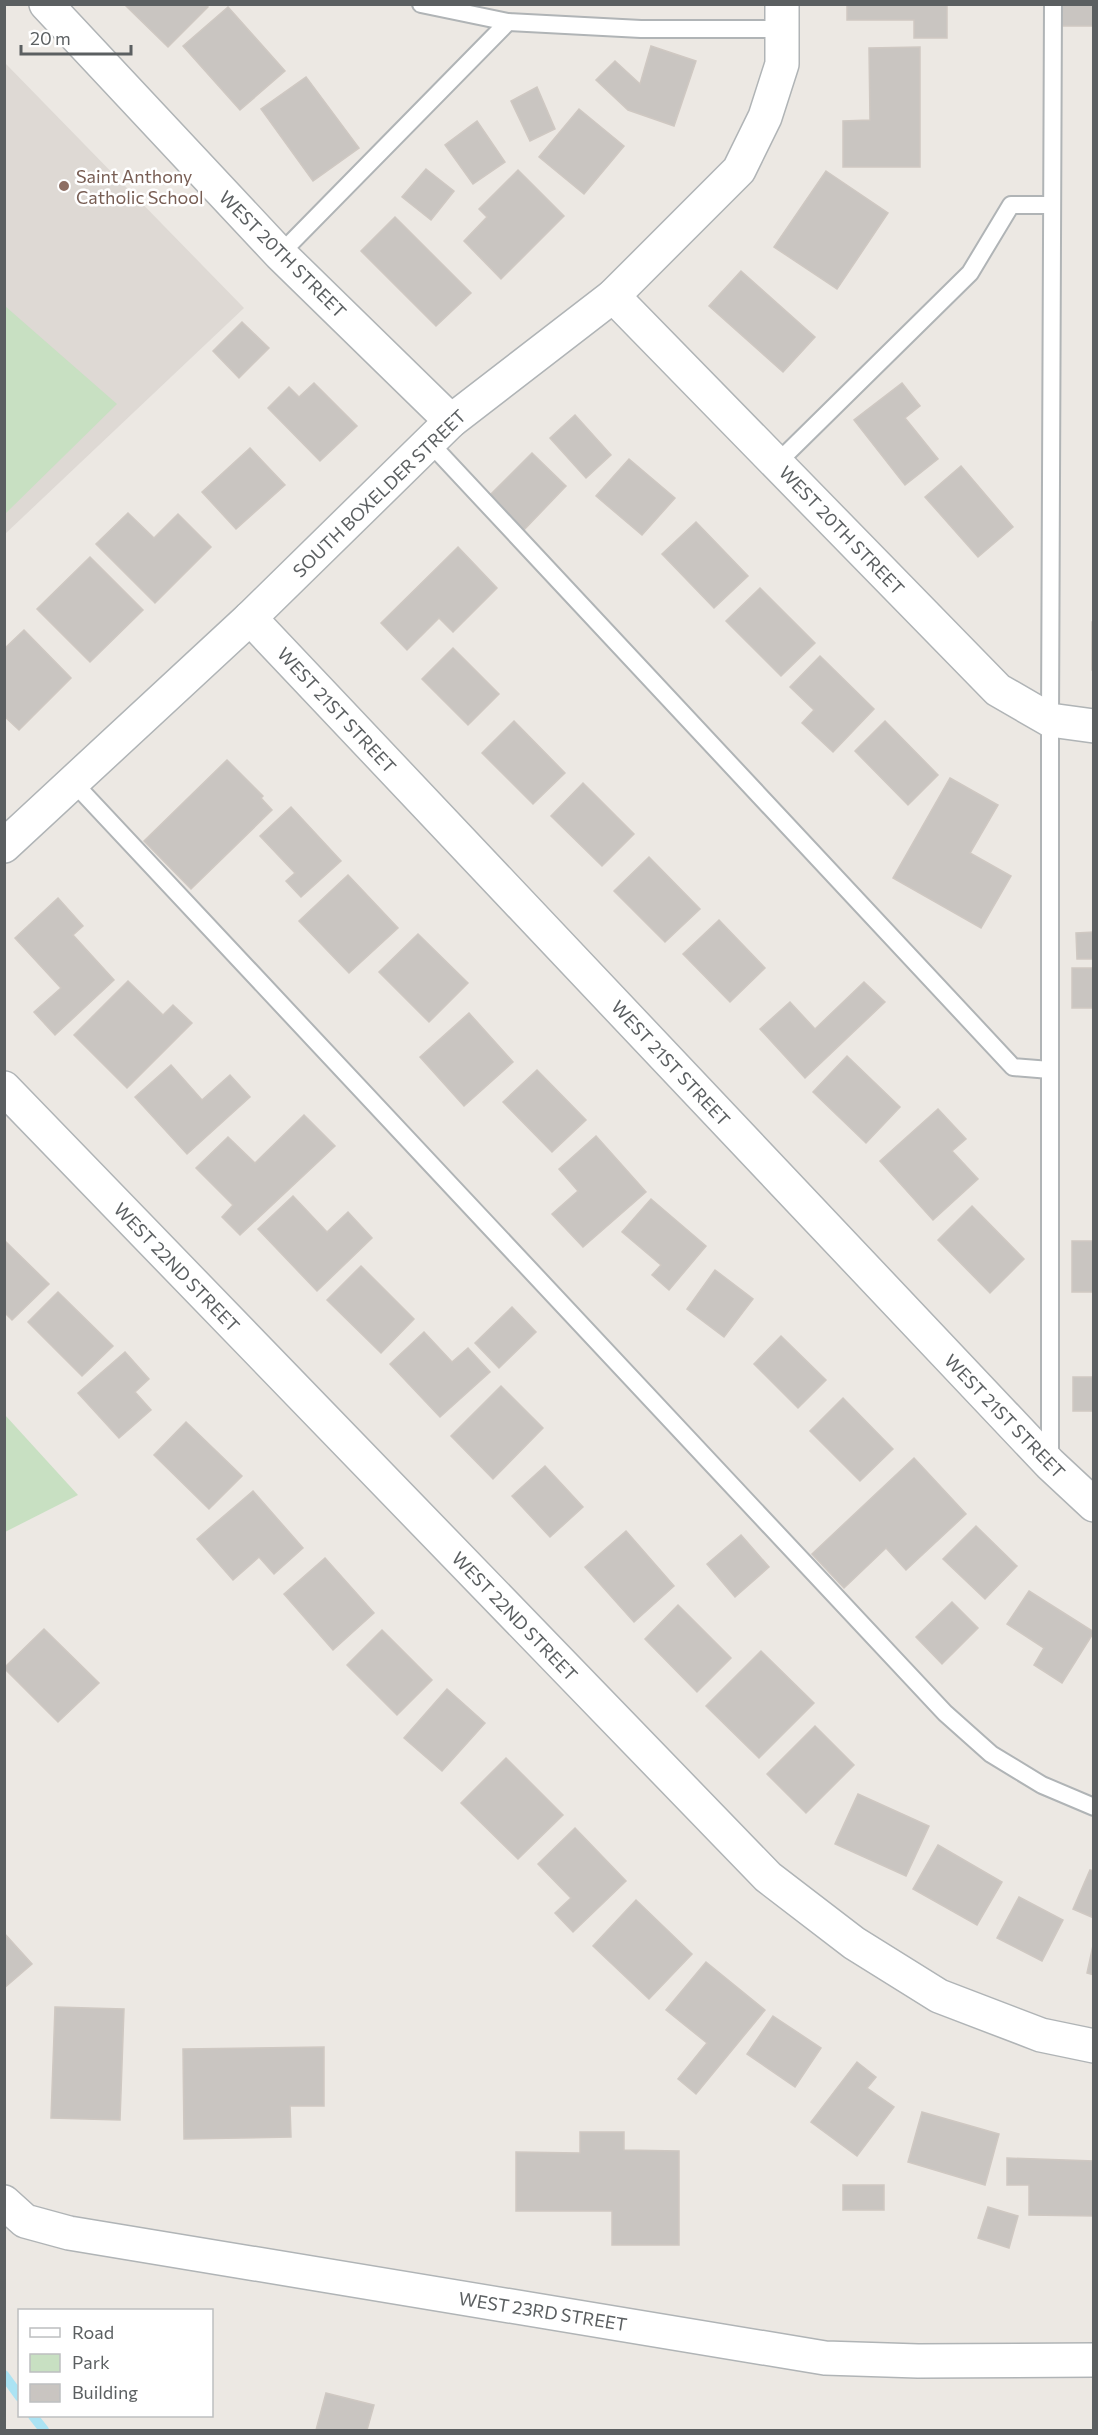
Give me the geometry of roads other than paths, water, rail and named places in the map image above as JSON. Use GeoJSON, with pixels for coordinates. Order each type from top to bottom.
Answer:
{"type":"FeatureCollection","features":[{"type":"Feature","properties":{"kind":"street","name":"WEST 20TH STREET"},"geometry":{"type":"LineString","coordinates":[[46,4],[280,254],[441,432]]}},
{"type":"Feature","properties":{"kind":"street","name":"SOUTH BOXELDER STREET"},"geometry":{"type":"LineString","coordinates":[[4,846],[250,618],[441,432],[613,296],[739,170],[765,117],[782,64],[782,17]]}},
{"type":"Feature","properties":{"kind":"street","name":"WEST 20TH STREET"},"geometry":{"type":"LineString","coordinates":[[613,296],[998,690],[1050,720],[1094,726]]}},
{"type":"Feature","properties":{"kind":"street","name":"WEST 21ST STREET"},"geometry":{"type":"LineString","coordinates":[[250,618],[1050,1464],[1094,1505]]}},
{"type":"Feature","properties":{"kind":"street","name":"WEST 22ND STREET"},"geometry":{"type":"LineString","coordinates":[[4,1088],[768,1876],[854,1943],[939,1996],[1041,2035],[1094,2046]]}},
{"type":"Feature","properties":{"kind":"street","name":"WEST 23RD STREET"},"geometry":{"type":"LineString","coordinates":[[4,2202],[25,2221],[69,2234],[825,2358],[918,2361],[1094,2360]]}},
{"type":"Feature","properties":{"kind":"lane"},"geometry":{"type":"LineString","coordinates":[[421,4],[508,22],[641,29],[782,17]]}},
{"type":"Feature","properties":{"kind":"lane"},"geometry":{"type":"LineString","coordinates":[[1050,1464],[1053,4]]}},
{"type":"Feature","properties":{"kind":"lane"},"geometry":{"type":"LineString","coordinates":[[280,254],[508,22]]}},
{"type":"Feature","properties":{"kind":"lane"},"geometry":{"type":"LineString","coordinates":[[776,464],[970,273],[1011,205],[1051,205]]}},
{"type":"Feature","properties":{"kind":"lane"},"geometry":{"type":"LineString","coordinates":[[441,432],[1013,1067],[1050,1070]]}},
{"type":"Feature","properties":{"kind":"lane"},"geometry":{"type":"LineString","coordinates":[[73,782],[945,1713],[991,1754],[1042,1785],[1094,1807]]}},
{"type":"Feature","properties":{"kind":"waterway"},"geometry":{"type":"LineString","coordinates":[[4,2375],[18,2394]]}},
{"type":"Feature","properties":{"kind":"waterway"},"geometry":{"type":"LineString","coordinates":[[34,2417],[44,2430]]}},
{"type":"Feature","properties":{"kind":"place","name":"Saint Anthony Catholic School"},"geometry":{"type":"Point","coordinates":[64,186]}}]}
